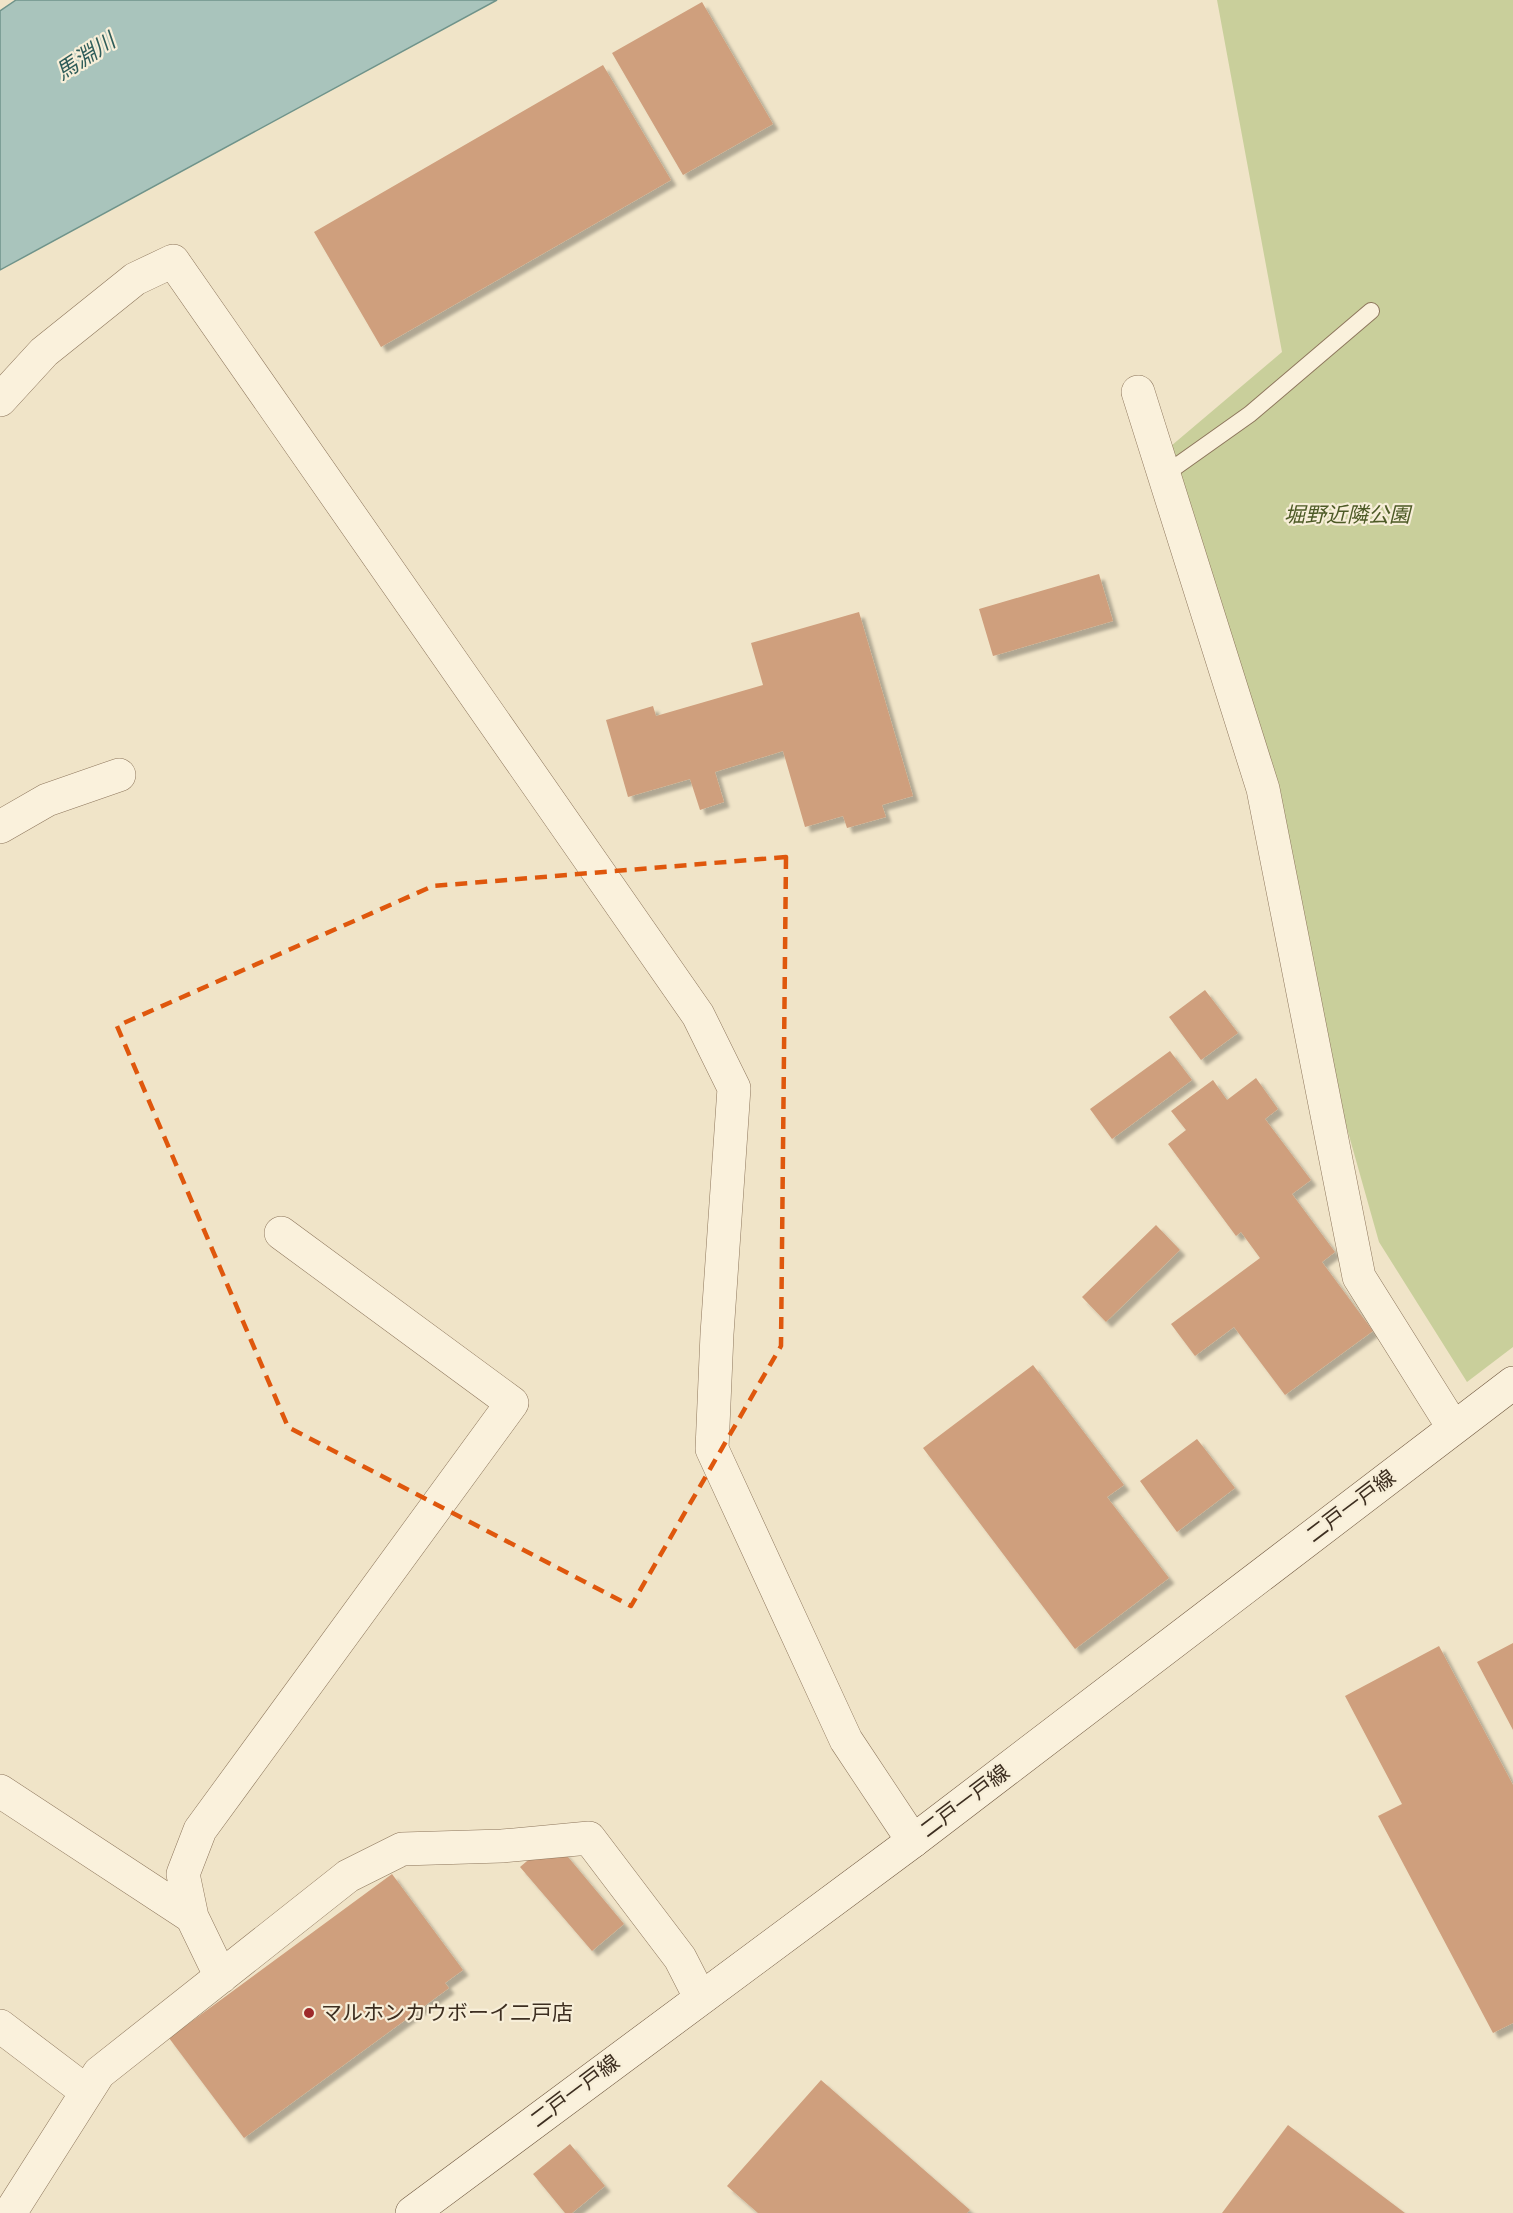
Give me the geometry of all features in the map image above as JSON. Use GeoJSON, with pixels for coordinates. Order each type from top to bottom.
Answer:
{"type":"FeatureCollection","features":[{"type":"Feature","properties":{"kind":"street"},"geometry":{"type":"LineString","coordinates":[[0,400],[44,352],[135,279],[172,261],[698,1015],[734,1088],[717,1334],[712,1449],[846,1740],[913,1841]]}},
{"type":"Feature","properties":{"kind":"street"},"geometry":{"type":"LineString","coordinates":[[1138,392],[1263,789],[1359,1277],[1453,1427]]}},
{"type":"Feature","properties":{"kind":"street"},"geometry":{"type":"LineString","coordinates":[[0,827],[46,800],[119,775]]}},
{"type":"Feature","properties":{"kind":"street"},"geometry":{"type":"LineString","coordinates":[[221,1977],[192,1917],[183,1874],[200,1830],[512,1403],[281,1233]]}},
{"type":"Feature","properties":{"kind":"street","name":"二戸一戸線"},"geometry":{"type":"LineString","coordinates":[[412,2213],[913,1841],[1513,1383]]}},
{"type":"Feature","properties":{"kind":"street"},"geometry":{"type":"LineString","coordinates":[[0,1791],[192,1917]]}},
{"type":"Feature","properties":{"kind":"street"},"geometry":{"type":"LineString","coordinates":[[10,2213],[99,2073],[348,1876],[402,1849],[502,1846],[589,1838],[680,1958],[700,1997]]}},
{"type":"Feature","properties":{"kind":"street"},"geometry":{"type":"LineString","coordinates":[[0,2026],[87,2092]]}},
{"type":"Feature","properties":{"kind":"lane"},"geometry":{"type":"LineString","coordinates":[[1164,476],[1250,414],[1371,311]]}},
{"type":"Feature","properties":{"kind":"highlighted area"},"geometry":{"type":"Polygon","coordinates":[[[786,857],[781,1346],[631,1606],[288,1427],[117,1026],[433,886],[786,857]]]}},
{"type":"Feature","properties":{"kind":"green space","name":"堀野近隣公園"},"geometry":{"type":"Polygon","coordinates":[[[1217,0],[1513,0],[1513,1347],[1467,1382],[1379,1242],[1158,457],[1282,352],[1217,0]]]}},
{"type":"Feature","properties":{"kind":"water","name":"馬淵川"},"geometry":{"type":"Polygon","coordinates":[[[16,0],[497,0],[0,270],[0,11],[16,0]]]}},
{"type":"Feature","properties":{"kind":"building"},"geometry":{"type":"Polygon","coordinates":[[[702,2],[773,124],[683,175],[612,53],[702,2]]]}},
{"type":"Feature","properties":{"kind":"building"},"geometry":{"type":"Polygon","coordinates":[[[603,65],[671,180],[381,347],[314,232],[603,65]]]}},
{"type":"Feature","properties":{"kind":"building"},"geometry":{"type":"Polygon","coordinates":[[[1099,574],[1113,621],[993,656],[979,609],[1099,574]]]}},
{"type":"Feature","properties":{"kind":"building"},"geometry":{"type":"Polygon","coordinates":[[[859,612],[913,796],[882,805],[886,817],[847,828],[843,816],[805,827],[783,751],[715,772],[724,802],[700,810],[690,779],[628,797],[606,720],[653,706],[656,716],[763,685],[751,643],[859,612]]]}},
{"type":"Feature","properties":{"kind":"building"},"geometry":{"type":"Polygon","coordinates":[[[1205,990],[1238,1033],[1201,1060],[1169,1017],[1205,990]]]}},
{"type":"Feature","properties":{"kind":"building"},"geometry":{"type":"Polygon","coordinates":[[[1170,1051],[1192,1080],[1112,1139],[1090,1109],[1170,1051]]]}},
{"type":"Feature","properties":{"kind":"building"},"geometry":{"type":"Polygon","coordinates":[[[1256,1078],[1278,1109],[1265,1119],[1311,1180],[1292,1194],[1335,1252],[1322,1262],[1373,1331],[1285,1395],[1234,1327],[1195,1356],[1171,1324],[1260,1258],[1241,1232],[1236,1236],[1168,1144],[1186,1130],[1171,1111],[1213,1080],[1227,1100],[1256,1078]]]}},
{"type":"Feature","properties":{"kind":"building"},"geometry":{"type":"Polygon","coordinates":[[[1156,1225],[1180,1250],[1106,1322],[1082,1297],[1156,1225]]]}},
{"type":"Feature","properties":{"kind":"building"},"geometry":{"type":"Polygon","coordinates":[[[1033,1365],[1124,1485],[1107,1497],[1169,1578],[1075,1649],[923,1448],[1033,1365]]]}},
{"type":"Feature","properties":{"kind":"building"},"geometry":{"type":"Polygon","coordinates":[[[1197,1439],[1235,1488],[1177,1532],[1140,1481],[1197,1439]]]}},
{"type":"Feature","properties":{"kind":"building"},"geometry":{"type":"Polygon","coordinates":[[[1513,1643],[1513,1730],[1477,1662],[1513,1643]]]}},
{"type":"Feature","properties":{"kind":"building"},"geometry":{"type":"Polygon","coordinates":[[[1439,1646],[1513,1785],[1513,2023],[1493,2033],[1378,1816],[1402,1804],[1345,1696],[1439,1646]]]}},
{"type":"Feature","properties":{"kind":"building"},"geometry":{"type":"Polygon","coordinates":[[[553,1839],[624,1924],[592,1951],[520,1867],[553,1839]]]}},
{"type":"Feature","properties":{"kind":"building","name":"マルホンカウボーイ二戸店"},"geometry":{"type":"Polygon","coordinates":[[[392,1874],[463,1970],[445,1983],[449,1988],[244,2138],[169,2038],[392,1874]]]}},
{"type":"Feature","properties":{"kind":"building"},"geometry":{"type":"Polygon","coordinates":[[[821,2080],[970,2210],[967,2213],[758,2213],[727,2186],[821,2080]]]}},
{"type":"Feature","properties":{"kind":"building"},"geometry":{"type":"Polygon","coordinates":[[[1288,2125],[1405,2213],[1222,2213],[1288,2125]]]}},
{"type":"Feature","properties":{"kind":"building"},"geometry":{"type":"Polygon","coordinates":[[[570,2144],[605,2186],[572,2213],[565,2213],[533,2174],[570,2144]]]}},
{"type":"Feature","properties":{"kind":"place","name":"マルホンカウボーイ二戸店"},"geometry":{"type":"Point","coordinates":[309,2013]}}]}
